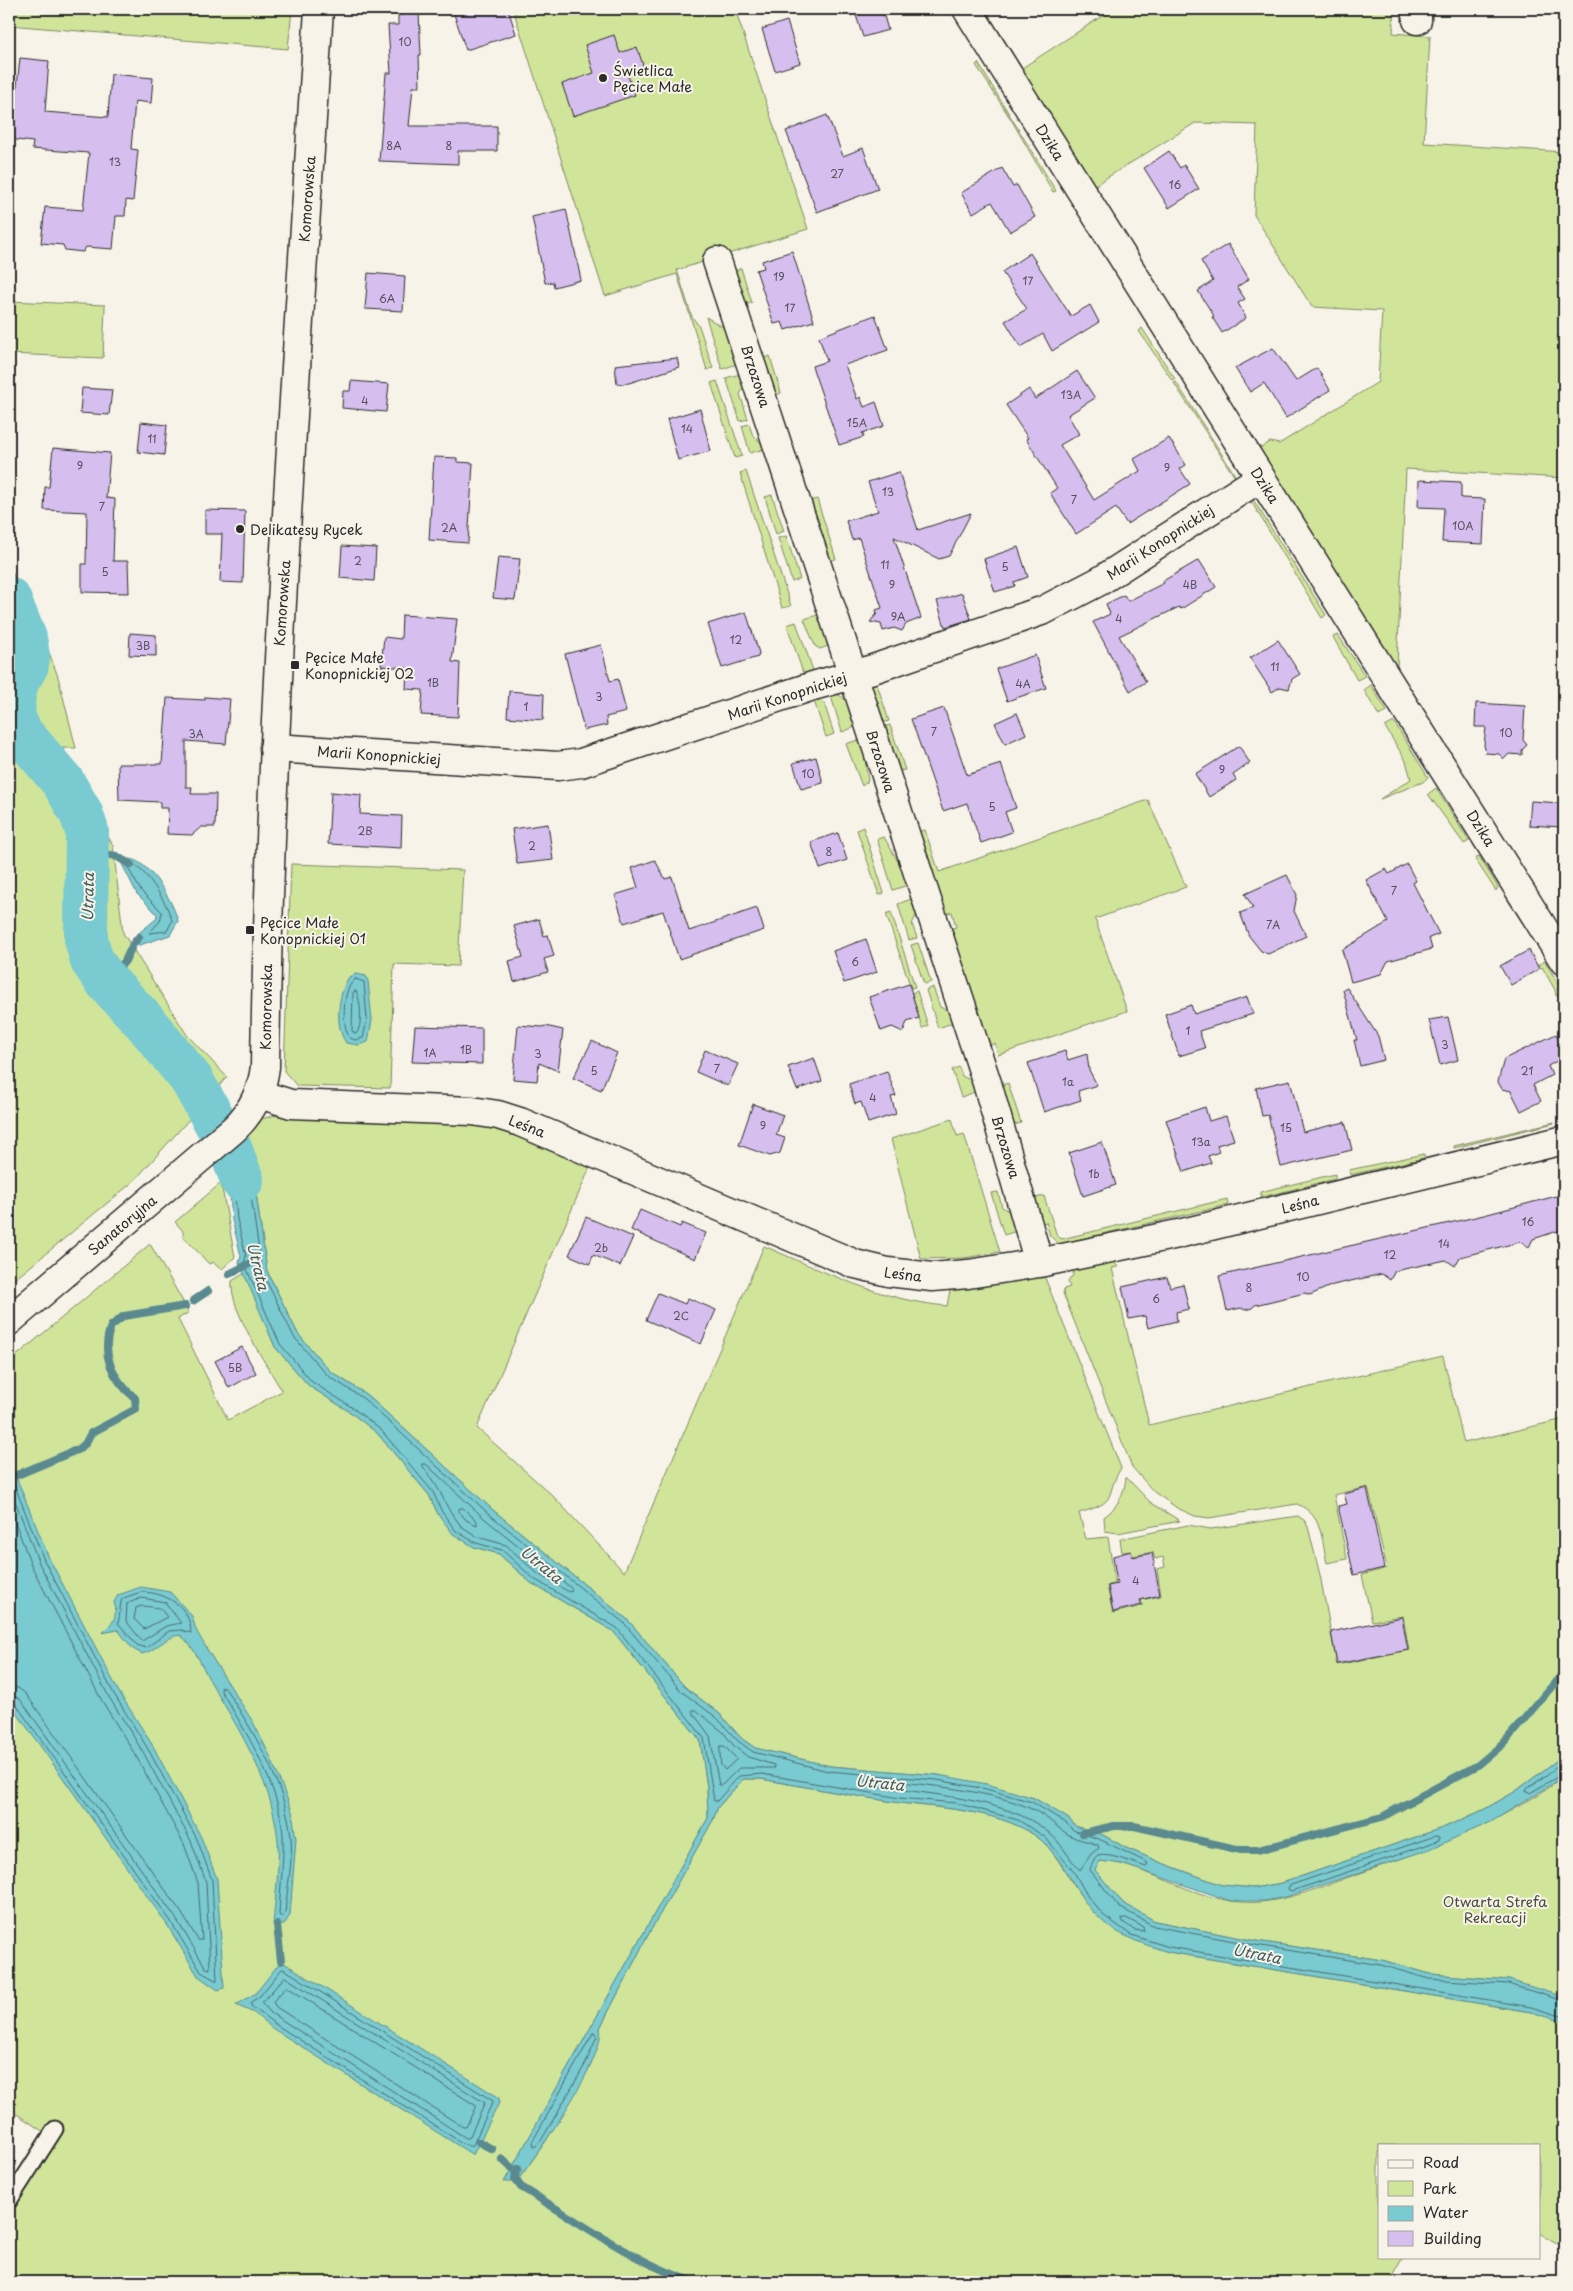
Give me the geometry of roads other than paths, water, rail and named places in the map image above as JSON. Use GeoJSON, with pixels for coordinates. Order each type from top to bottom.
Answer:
{"type":"FeatureCollection","features":[{"type":"Feature","properties":{"kind":"street","name":"Komorowska"},"geometry":{"type":"LineString","coordinates":[[234,1128],[248,1113],[259,1094],[265,1066],[274,748],[319,9]]}},
{"type":"Feature","properties":{"kind":"street","name":"Dzika"},"geometry":{"type":"LineString","coordinates":[[966,9],[1564,962]]}},
{"type":"Feature","properties":{"kind":"street","name":"Brzozowa"},"geometry":{"type":"LineString","coordinates":[[718,261],[987,1083],[1039,1263]]}},
{"type":"Feature","properties":{"kind":"street","name":"Marii Konopnickiej"},"geometry":{"type":"LineString","coordinates":[[274,748],[545,765],[573,765],[853,675],[1044,610],[1100,581],[1260,478]]}},
{"type":"Feature","properties":{"kind":"street","name":"Leśna"},"geometry":{"type":"LineString","coordinates":[[259,1094],[291,1104],[464,1110],[498,1115],[528,1125],[844,1260],[876,1270],[902,1275],[940,1277],[1039,1263],[1178,1234],[1564,1140]]}},
{"type":"Feature","properties":{"kind":"street","name":"Sanatoryjna"},"geometry":{"type":"LineString","coordinates":[[9,1321],[215,1147],[234,1128]]}},
{"type":"Feature","properties":{"kind":"lane"},"geometry":{"type":"LineString","coordinates":[[9,2201],[55,2129]]}},
{"type":"Feature","properties":{"kind":"water"},"geometry":{"type":"Polygon","coordinates":[[[124,860],[137,861],[145,867],[160,884],[176,913],[178,921],[170,935],[137,946],[133,944],[134,937],[156,919],[157,914],[137,894],[122,864],[124,860]]]}},
{"type":"Feature","properties":{"kind":"water"},"geometry":{"type":"Polygon","coordinates":[[[356,974],[366,976],[368,981],[372,1020],[368,1042],[359,1045],[346,1043],[342,1036],[339,1019],[340,1001],[345,984],[349,977],[356,974]]]}},
{"type":"Feature","properties":{"kind":"water"},"geometry":{"type":"Polygon","coordinates":[[[239,1140],[251,1158],[267,1271],[298,1334],[330,1371],[367,1395],[493,1510],[628,1620],[685,1687],[720,1714],[741,1738],[755,1748],[830,1766],[938,1775],[987,1784],[1034,1798],[1069,1819],[1075,1826],[1103,1835],[1126,1848],[1162,1863],[1222,1885],[1254,1888],[1282,1883],[1445,1827],[1483,1810],[1516,1791],[1564,1755],[1564,1777],[1491,1822],[1430,1849],[1286,1897],[1265,1901],[1231,1901],[1122,1864],[1100,1861],[1095,1870],[1123,1903],[1155,1921],[1256,1941],[1382,1960],[1430,1974],[1509,1980],[1564,1997],[1564,2022],[1531,2012],[1168,1952],[1131,1939],[1100,1919],[1083,1899],[1059,1860],[1047,1846],[1027,1830],[1010,1823],[974,1812],[900,1803],[761,1779],[743,1779],[718,1807],[713,1820],[647,1937],[600,2028],[599,2042],[593,2060],[569,2105],[518,2180],[504,2182],[708,1818],[707,1787],[700,1740],[613,1631],[531,1583],[499,1554],[474,1547],[453,1534],[438,1514],[429,1495],[377,1433],[350,1412],[309,1386],[275,1347],[239,1262],[241,1256],[232,1220],[228,1172],[221,1156],[239,1140]]]}},
{"type":"Feature","properties":{"kind":"water"},"geometry":{"type":"Polygon","coordinates":[[[9,1459],[49,1558],[119,1692],[153,1746],[201,1837],[217,1879],[224,1988],[218,1990],[198,1976],[166,1923],[9,1702],[9,1459]]]}},
{"type":"Feature","properties":{"kind":"water"},"geometry":{"type":"Polygon","coordinates":[[[141,1587],[170,1592],[192,1616],[196,1630],[253,1722],[270,1756],[292,1811],[296,1839],[290,1915],[284,1925],[273,1925],[278,1843],[268,1794],[243,1738],[195,1652],[180,1635],[169,1638],[152,1650],[142,1654],[133,1649],[118,1630],[102,1633],[114,1620],[114,1602],[118,1595],[141,1587]]]}},
{"type":"Feature","properties":{"kind":"water"},"geometry":{"type":"Polygon","coordinates":[[[281,1961],[498,2097],[500,2101],[473,2155],[272,2028],[254,2013],[236,2005],[256,1993],[281,1961]]]}},
{"type":"Feature","properties":{"kind":"waterway","name":"Utrata"},"geometry":{"type":"LineString","coordinates":[[9,599],[25,638],[28,656],[27,665],[17,682],[13,700],[14,719],[21,733],[63,782],[81,813],[87,831],[86,939],[92,961],[107,982],[144,1021],[191,1079],[230,1148],[242,1180]]}},
{"type":"Feature","properties":{"kind":"waterway"},"geometry":{"type":"LineString","coordinates":[[88,851],[116,856],[131,865]]}},
{"type":"Feature","properties":{"kind":"waterway"},"geometry":{"type":"LineString","coordinates":[[107,982],[125,961],[133,944],[139,937]]}},
{"type":"Feature","properties":{"kind":"waterway"},"geometry":{"type":"LineString","coordinates":[[229,1274],[249,1264]]}},
{"type":"Feature","properties":{"kind":"waterway"},"geometry":{"type":"LineString","coordinates":[[193,1301],[208,1291]]}},
{"type":"Feature","properties":{"kind":"waterway"},"geometry":{"type":"LineString","coordinates":[[17,1475],[79,1449],[85,1444],[91,1433],[136,1409],[135,1398],[120,1383],[111,1366],[107,1347],[111,1326],[124,1316],[185,1306]]}},
{"type":"Feature","properties":{"kind":"waterway"},"geometry":{"type":"LineString","coordinates":[[1083,1833],[1114,1826],[1134,1826],[1241,1850],[1258,1850],[1382,1817],[1478,1765],[1503,1744],[1564,1672]]}},
{"type":"Feature","properties":{"kind":"waterway"},"geometry":{"type":"LineString","coordinates":[[277,1925],[281,1961]]}},
{"type":"Feature","properties":{"kind":"waterway"},"geometry":{"type":"LineString","coordinates":[[479,2142],[492,2149]]}},
{"type":"Feature","properties":{"kind":"waterway"},"geometry":{"type":"LineString","coordinates":[[502,2159],[516,2172],[518,2169]]}},
{"type":"Feature","properties":{"kind":"waterway"},"geometry":{"type":"LineString","coordinates":[[516,2172],[515,2179],[521,2187],[584,2226],[629,2253],[673,2274],[695,2282]]}},
{"type":"Feature","properties":{"kind":"place","name":"Świetlica Pęcice Małe"},"geometry":{"type":"Point","coordinates":[603,78]}},
{"type":"Feature","properties":{"kind":"place","name":"Delikatesy Rycek"},"geometry":{"type":"Point","coordinates":[240,529]}},
{"type":"Feature","properties":{"kind":"place","name":"Pęcice Małe Konopnickiej 02"},"geometry":{"type":"Point","coordinates":[295,665]}},
{"type":"Feature","properties":{"kind":"place","name":"Pęcice Małe Konopnickiej 01"},"geometry":{"type":"Point","coordinates":[250,930]}},
{"type":"Feature","properties":{"kind":"park label","name":"Otwarta Strefa Rekreacji"},"geometry":{"type":"Point","coordinates":[1495,1909]}}]}
